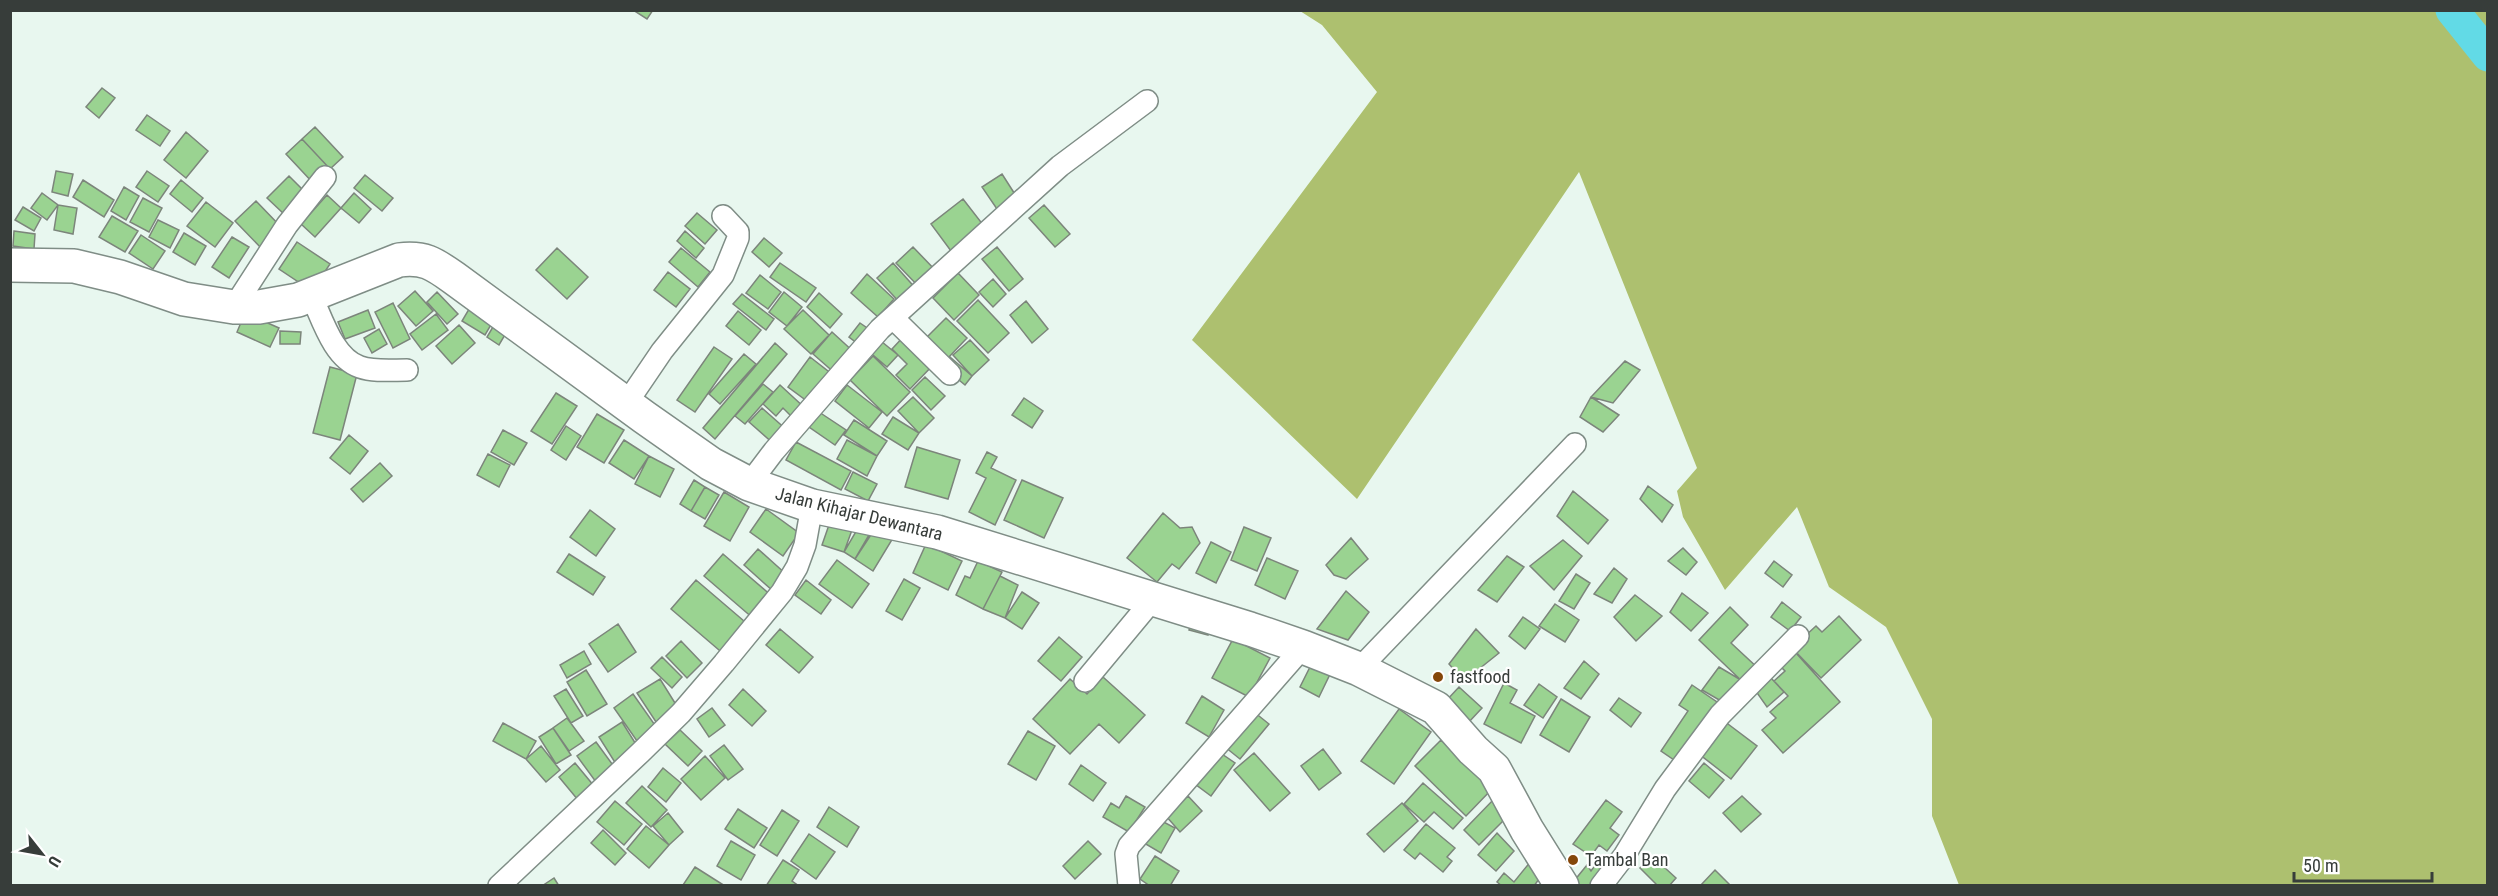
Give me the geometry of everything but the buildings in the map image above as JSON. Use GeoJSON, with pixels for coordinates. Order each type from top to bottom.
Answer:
{"type":"FeatureCollection","features":[{"type":"Feature","properties":{"kind":"main road","name":"Jalan Kihajar Dewantara"},"geometry":{"type":"LineString","coordinates":[[10,265],[82,268],[120,277],[184,299],[234,307],[280,305],[399,260],[416,258],[426,260],[446,272],[711,464],[749,484],[812,506],[937,532],[1090,581],[1154,598],[1303,647],[1359,669],[1436,708],[1473,750],[1494,769],[1527,830],[1562,885]]}},
{"type":"Feature","properties":{"kind":"street"},"geometry":{"type":"LineString","coordinates":[[749,484],[867,342],[1060,166],[1147,101]]}},
{"type":"Feature","properties":{"kind":"street"},"geometry":{"type":"LineString","coordinates":[[234,307],[287,225],[325,177]]}},
{"type":"Feature","properties":{"kind":"street"},"geometry":{"type":"LineString","coordinates":[[626,404],[662,351],[723,274],[738,238],[738,232],[723,216]]}},
{"type":"Feature","properties":{"kind":"street"},"geometry":{"type":"LineString","coordinates":[[311,295],[329,334],[350,362],[369,369],[407,370]]}},
{"type":"Feature","properties":{"kind":"street"},"geometry":{"type":"LineString","coordinates":[[892,318],[950,374]]}},
{"type":"Feature","properties":{"kind":"street"},"geometry":{"type":"LineString","coordinates":[[1359,669],[1575,444]]}},
{"type":"Feature","properties":{"kind":"street"},"geometry":{"type":"LineString","coordinates":[[499,885],[681,713],[724,663],[782,592],[797,567],[806,545],[812,506]]}},
{"type":"Feature","properties":{"kind":"street"},"geometry":{"type":"LineString","coordinates":[[1085,681],[1154,598]]}},
{"type":"Feature","properties":{"kind":"street"},"geometry":{"type":"LineString","coordinates":[[1601,885],[1624,856],[1665,789],[1720,715],[1798,636]]}},
{"type":"Feature","properties":{"kind":"street"},"geometry":{"type":"LineString","coordinates":[[1130,885],[1126,854],[1129,846],[1303,647]]}},
{"type":"Feature","properties":{"kind":"green space"},"geometry":{"type":"Polygon","coordinates":[[[1300,11],[2487,11],[2487,885],[1959,885],[1932,816],[1932,719],[1886,627],[1829,587],[1797,507],[1725,590],[1683,517],[1677,491],[1697,468],[1579,172],[1357,499],[1192,340],[1377,92],[1322,25],[1300,11]]]}},
{"type":"Feature","properties":{"kind":"waterway"},"geometry":{"type":"LineString","coordinates":[[2452,10],[2488,55]]}},
{"type":"Feature","properties":{"kind":"place","name":"fastfood"},"geometry":{"type":"Point","coordinates":[1438,677]}},
{"type":"Feature","properties":{"kind":"place","name":"Tambal Ban"},"geometry":{"type":"Point","coordinates":[1573,860]}}]}
